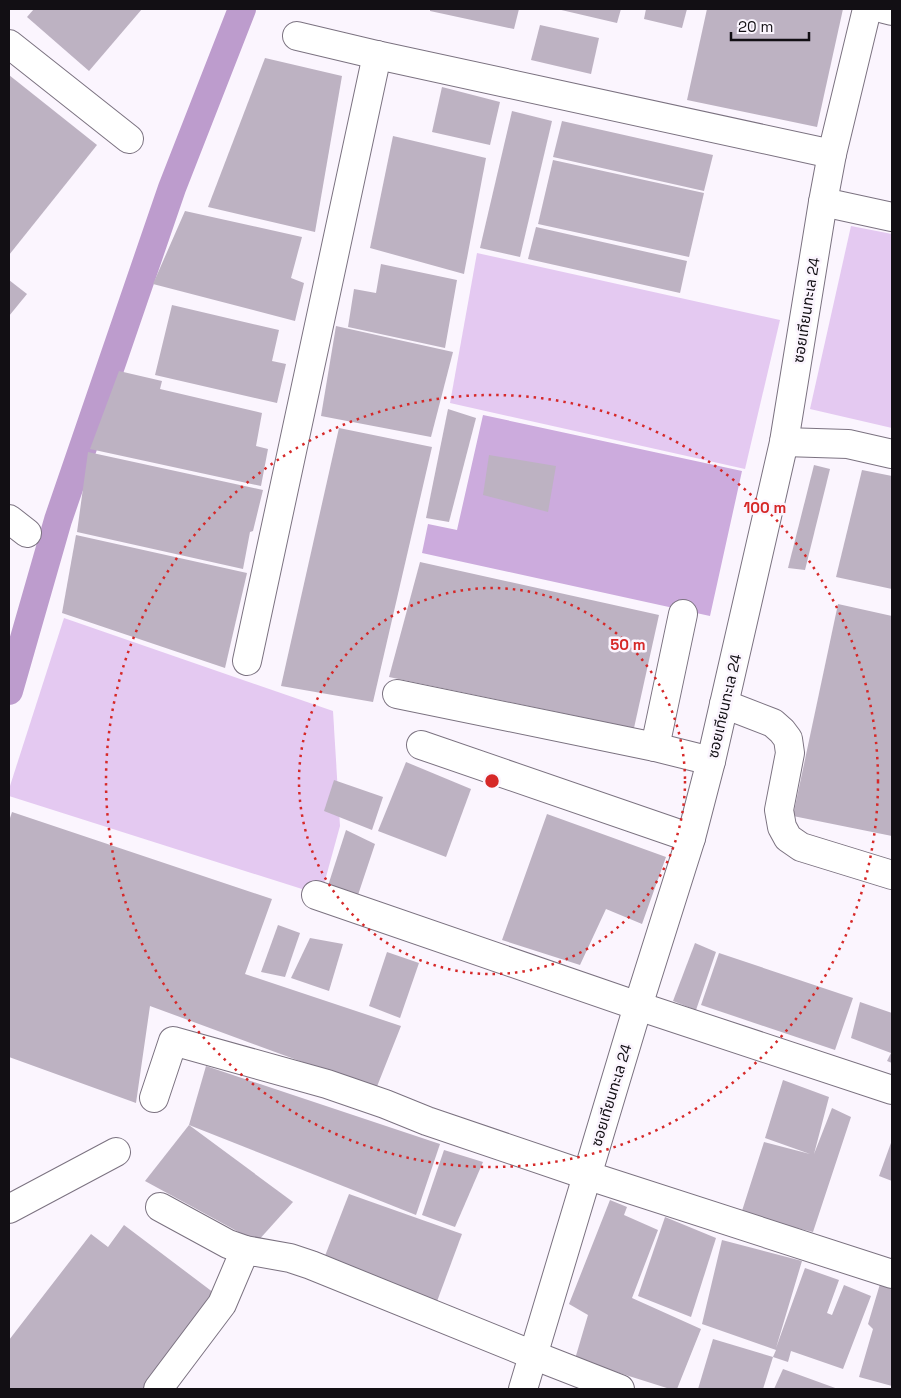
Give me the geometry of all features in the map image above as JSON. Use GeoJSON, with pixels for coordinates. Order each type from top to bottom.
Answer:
{"type":"FeatureCollection","features":[{"type":"Feature","properties":{"kind":"street","name":"ซอยเทียนทะเล 24"},"geometry":{"type":"LineString","coordinates":[[523,1389],[586,1175],[691,838],[711,761],[784,442],[832,154],[867,9]]}},
{"type":"Feature","properties":{"kind":"street"},"geometry":{"type":"LineString","coordinates":[[884,9],[892,11]]}},
{"type":"Feature","properties":{"kind":"street"},"geometry":{"type":"LineString","coordinates":[[297,36],[832,154]]}},
{"type":"Feature","properties":{"kind":"street"},"geometry":{"type":"LineString","coordinates":[[9,44],[129,139]]}},
{"type":"Feature","properties":{"kind":"street"},"geometry":{"type":"LineString","coordinates":[[247,661],[377,55]]}},
{"type":"Feature","properties":{"kind":"street"},"geometry":{"type":"LineString","coordinates":[[823,202],[892,217]]}},
{"type":"Feature","properties":{"kind":"street"},"geometry":{"type":"LineString","coordinates":[[784,442],[848,444],[892,454]]}},
{"type":"Feature","properties":{"kind":"street"},"geometry":{"type":"LineString","coordinates":[[655,747],[682,614]]}},
{"type":"Feature","properties":{"kind":"street"},"geometry":{"type":"LineString","coordinates":[[398,694],[655,747],[711,761]]}},
{"type":"Feature","properties":{"kind":"street"},"geometry":{"type":"LineString","coordinates":[[724,704],[773,723],[788,739],[790,752],[779,810],[782,827],[788,838],[801,847],[892,875]]}},
{"type":"Feature","properties":{"kind":"street"},"geometry":{"type":"LineString","coordinates":[[421,745],[691,838]]}},
{"type":"Feature","properties":{"kind":"street"},"geometry":{"type":"LineString","coordinates":[[316,895],[638,1006],[892,1090]]}},
{"type":"Feature","properties":{"kind":"street"},"geometry":{"type":"LineString","coordinates":[[154,1098],[173,1041],[327,1084],[427,1121],[586,1175],[892,1274]]}},
{"type":"Feature","properties":{"kind":"street"},"geometry":{"type":"LineString","coordinates":[[9,1209],[116,1152]]}},
{"type":"Feature","properties":{"kind":"street"},"geometry":{"type":"LineString","coordinates":[[160,1207],[228,1244],[244,1250],[290,1258],[311,1265],[533,1356],[620,1389]]}},
{"type":"Feature","properties":{"kind":"street"},"geometry":{"type":"LineString","coordinates":[[158,1389],[222,1304],[244,1250]]}},
{"type":"Feature","properties":{"kind":"shaded area"},"geometry":{"type":"Polygon","coordinates":[[[851,226],[892,234],[892,428],[810,409],[851,226]]]}},
{"type":"Feature","properties":{"kind":"shaded area"},"geometry":{"type":"Polygon","coordinates":[[[477,253],[780,320],[745,469],[450,403],[477,253]]]}},
{"type":"Feature","properties":{"kind":"shaded area"},"geometry":{"type":"Polygon","coordinates":[[[483,415],[742,471],[710,616],[422,553],[428,524],[457,530],[483,415]]]}},
{"type":"Feature","properties":{"kind":"shaded area"},"geometry":{"type":"Polygon","coordinates":[[[64,618],[333,711],[340,826],[321,895],[9,796],[9,789],[64,618]]]}},
{"type":"Feature","properties":{"kind":"building"},"geometry":{"type":"Polygon","coordinates":[[[34,9],[142,9],[89,71],[27,17],[34,9]]]}},
{"type":"Feature","properties":{"kind":"building"},"geometry":{"type":"Polygon","coordinates":[[[430,9],[519,9],[514,29],[430,11],[430,9]]]}},
{"type":"Feature","properties":{"kind":"building"},"geometry":{"type":"Polygon","coordinates":[[[557,9],[621,9],[617,23],[557,9]]]}},
{"type":"Feature","properties":{"kind":"building"},"geometry":{"type":"Polygon","coordinates":[[[646,9],[687,9],[682,28],[644,19],[646,9]]]}},
{"type":"Feature","properties":{"kind":"building"},"geometry":{"type":"Polygon","coordinates":[[[707,9],[843,9],[817,127],[687,100],[707,9]]]}},
{"type":"Feature","properties":{"kind":"building"},"geometry":{"type":"Polygon","coordinates":[[[540,25],[599,38],[591,74],[531,60],[540,25]]]}},
{"type":"Feature","properties":{"kind":"building"},"geometry":{"type":"Polygon","coordinates":[[[265,58],[342,76],[315,232],[208,207],[265,58]]]}},
{"type":"Feature","properties":{"kind":"building"},"geometry":{"type":"Polygon","coordinates":[[[9,75],[97,145],[9,255],[9,75]]]}},
{"type":"Feature","properties":{"kind":"building"},"geometry":{"type":"Polygon","coordinates":[[[442,87],[500,102],[490,145],[432,132],[442,87]]]}},
{"type":"Feature","properties":{"kind":"building"},"geometry":{"type":"Polygon","coordinates":[[[512,111],[552,121],[520,257],[480,248],[512,111]]]}},
{"type":"Feature","properties":{"kind":"building"},"geometry":{"type":"Polygon","coordinates":[[[562,121],[713,155],[704,191],[553,157],[562,121]]]}},
{"type":"Feature","properties":{"kind":"building"},"geometry":{"type":"Polygon","coordinates":[[[393,136],[486,158],[464,274],[370,248],[393,136]]]}},
{"type":"Feature","properties":{"kind":"building"},"geometry":{"type":"Polygon","coordinates":[[[553,160],[704,193],[689,257],[538,224],[553,160]]]}},
{"type":"Feature","properties":{"kind":"building"},"geometry":{"type":"Polygon","coordinates":[[[185,211],[302,237],[291,278],[304,283],[295,321],[153,284],[185,211]]]}},
{"type":"Feature","properties":{"kind":"building"},"geometry":{"type":"Polygon","coordinates":[[[536,227],[687,261],[680,293],[528,259],[536,227]]]}},
{"type":"Feature","properties":{"kind":"building"},"geometry":{"type":"Polygon","coordinates":[[[381,264],[457,280],[445,348],[348,327],[354,289],[376,293],[381,264]]]}},
{"type":"Feature","properties":{"kind":"building"},"geometry":{"type":"Polygon","coordinates":[[[9,280],[27,294],[9,316],[9,280]]]}},
{"type":"Feature","properties":{"kind":"building"},"geometry":{"type":"Polygon","coordinates":[[[172,305],[279,330],[272,361],[286,364],[277,403],[155,375],[172,305]]]}},
{"type":"Feature","properties":{"kind":"building"},"geometry":{"type":"Polygon","coordinates":[[[336,326],[453,352],[431,437],[321,416],[336,326]]]}},
{"type":"Feature","properties":{"kind":"building"},"geometry":{"type":"Polygon","coordinates":[[[119,371],[162,381],[160,389],[262,413],[256,446],[268,449],[261,486],[90,449],[119,371]]]}},
{"type":"Feature","properties":{"kind":"building"},"geometry":{"type":"Polygon","coordinates":[[[448,409],[476,418],[449,522],[426,518],[448,409]]]}},
{"type":"Feature","properties":{"kind":"building"},"geometry":{"type":"Polygon","coordinates":[[[339,428],[432,447],[373,702],[281,686],[339,428]]]}},
{"type":"Feature","properties":{"kind":"building"},"geometry":{"type":"Polygon","coordinates":[[[88,452],[263,490],[253,531],[250,532],[243,569],[77,532],[88,452]]]}},
{"type":"Feature","properties":{"kind":"building"},"geometry":{"type":"Polygon","coordinates":[[[489,455],[556,466],[548,512],[483,495],[489,455]]]}},
{"type":"Feature","properties":{"kind":"building"},"geometry":{"type":"Polygon","coordinates":[[[814,465],[830,469],[805,570],[788,568],[814,465]]]}},
{"type":"Feature","properties":{"kind":"building"},"geometry":{"type":"Polygon","coordinates":[[[862,470],[892,476],[892,589],[836,577],[862,470]]]}},
{"type":"Feature","properties":{"kind":"building"},"geometry":{"type":"Polygon","coordinates":[[[76,535],[247,573],[225,668],[62,613],[76,535]]]}},
{"type":"Feature","properties":{"kind":"building"},"geometry":{"type":"Polygon","coordinates":[[[420,562],[659,615],[634,728],[389,677],[420,562]]]}},
{"type":"Feature","properties":{"kind":"building"},"geometry":{"type":"Polygon","coordinates":[[[838,604],[892,616],[892,836],[793,816],[838,604]]]}},
{"type":"Feature","properties":{"kind":"building"},"geometry":{"type":"Polygon","coordinates":[[[406,762],[471,789],[446,857],[378,831],[406,762]]]}},
{"type":"Feature","properties":{"kind":"building"},"geometry":{"type":"Polygon","coordinates":[[[334,780],[383,797],[372,830],[324,811],[334,780]]]}},
{"type":"Feature","properties":{"kind":"building"},"geometry":{"type":"Polygon","coordinates":[[[12,812],[272,899],[245,974],[401,1026],[376,1089],[150,1006],[136,1103],[9,1057],[9,821],[12,812]]]}},
{"type":"Feature","properties":{"kind":"building"},"geometry":{"type":"Polygon","coordinates":[[[547,814],[666,857],[642,924],[606,909],[580,965],[502,940],[547,814]]]}},
{"type":"Feature","properties":{"kind":"building"},"geometry":{"type":"Polygon","coordinates":[[[346,830],[375,844],[356,901],[324,898],[346,830]]]}},
{"type":"Feature","properties":{"kind":"building"},"geometry":{"type":"Polygon","coordinates":[[[278,925],[300,933],[285,977],[261,972],[278,925]]]}},
{"type":"Feature","properties":{"kind":"building"},"geometry":{"type":"Polygon","coordinates":[[[310,938],[343,944],[329,991],[291,978],[310,938]]]}},
{"type":"Feature","properties":{"kind":"building"},"geometry":{"type":"Polygon","coordinates":[[[695,943],[716,952],[696,1010],[673,1001],[695,943]]]}},
{"type":"Feature","properties":{"kind":"building"},"geometry":{"type":"Polygon","coordinates":[[[387,952],[419,963],[400,1018],[369,1006],[387,952]]]}},
{"type":"Feature","properties":{"kind":"building"},"geometry":{"type":"Polygon","coordinates":[[[719,953],[853,998],[835,1050],[701,1005],[719,953]]]}},
{"type":"Feature","properties":{"kind":"building"},"geometry":{"type":"Polygon","coordinates":[[[860,1002],[892,1013],[892,1063],[887,1061],[891,1053],[851,1038],[860,1002]]]}},
{"type":"Feature","properties":{"kind":"building"},"geometry":{"type":"Polygon","coordinates":[[[206,1066],[440,1144],[416,1215],[189,1125],[206,1066]]]}},
{"type":"Feature","properties":{"kind":"building"},"geometry":{"type":"Polygon","coordinates":[[[783,1080],[829,1097],[814,1154],[832,1108],[851,1117],[813,1232],[741,1214],[764,1142],[810,1154],[765,1138],[783,1080]]]}},
{"type":"Feature","properties":{"kind":"building"},"geometry":{"type":"Polygon","coordinates":[[[189,1125],[293,1202],[257,1242],[145,1181],[189,1125]]]}},
{"type":"Feature","properties":{"kind":"building"},"geometry":{"type":"Polygon","coordinates":[[[892,1140],[892,1181],[879,1176],[892,1140]]]}},
{"type":"Feature","properties":{"kind":"building"},"geometry":{"type":"Polygon","coordinates":[[[444,1150],[483,1162],[455,1227],[422,1215],[444,1150]]]}},
{"type":"Feature","properties":{"kind":"building"},"geometry":{"type":"Polygon","coordinates":[[[349,1194],[462,1234],[436,1304],[323,1261],[349,1194]]]}},
{"type":"Feature","properties":{"kind":"building"},"geometry":{"type":"Polygon","coordinates":[[[610,1200],[627,1207],[624,1215],[658,1230],[632,1298],[701,1329],[677,1389],[670,1389],[575,1359],[588,1315],[569,1304],[610,1200]]]}},
{"type":"Feature","properties":{"kind":"building"},"geometry":{"type":"Polygon","coordinates":[[[665,1217],[716,1238],[691,1317],[638,1296],[665,1217]]]}},
{"type":"Feature","properties":{"kind":"building"},"geometry":{"type":"Polygon","coordinates":[[[124,1225],[218,1296],[146,1389],[9,1389],[9,1340],[91,1234],[108,1247],[124,1225]]]}},
{"type":"Feature","properties":{"kind":"building"},"geometry":{"type":"Polygon","coordinates":[[[722,1240],[802,1261],[776,1348],[805,1268],[839,1280],[827,1313],[832,1315],[844,1285],[871,1296],[843,1369],[791,1351],[788,1362],[773,1357],[776,1350],[702,1324],[722,1240]]]}},
{"type":"Feature","properties":{"kind":"building"},"geometry":{"type":"Polygon","coordinates":[[[880,1284],[892,1288],[892,1386],[859,1377],[873,1329],[868,1324],[880,1284]]]}},
{"type":"Feature","properties":{"kind":"building"},"geometry":{"type":"Polygon","coordinates":[[[713,1339],[773,1357],[763,1389],[698,1389],[713,1339]]]}},
{"type":"Feature","properties":{"kind":"building"},"geometry":{"type":"Polygon","coordinates":[[[783,1369],[838,1389],[774,1389],[783,1369]]]}},
{"type":"Feature","properties":{"kind":"waterway"},"geometry":{"type":"LineString","coordinates":[[9,691],[58,520],[172,188],[242,9]]}}]}
